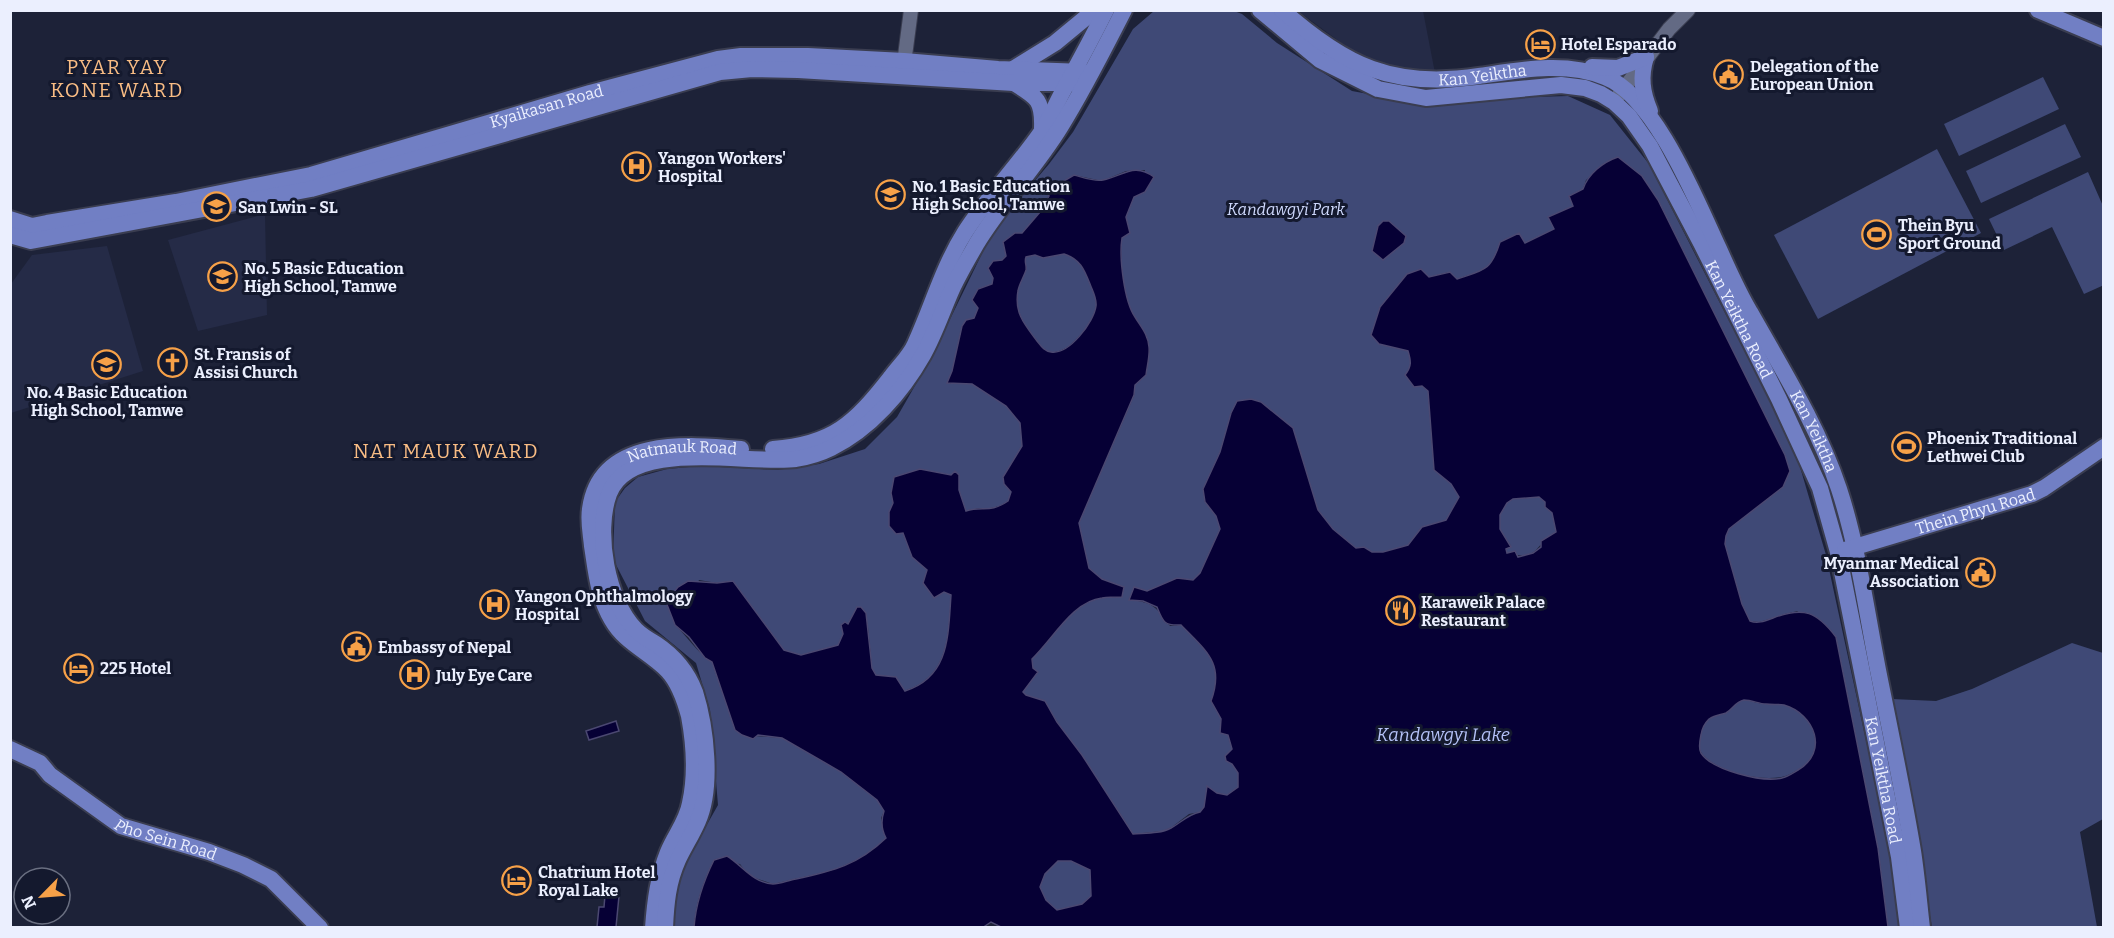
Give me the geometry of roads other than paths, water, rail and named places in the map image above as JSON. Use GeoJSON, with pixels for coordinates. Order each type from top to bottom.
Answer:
{"type":"FeatureCollection","features":[{"type":"Feature","properties":{"kind":"main road"},"geometry":{"type":"LineString","coordinates":[[1042,131],[1043,110],[1034,95],[1013,76],[1095,10]]}},
{"type":"Feature","properties":{"kind":"main road"},"geometry":{"type":"LineString","coordinates":[[1080,78],[1106,10]]}},
{"type":"Feature","properties":{"kind":"main road"},"geometry":{"type":"LineString","coordinates":[[1080,78],[1125,10]]}},
{"type":"Feature","properties":{"kind":"main road","name":"Kan Yeiktha Road"},"geometry":{"type":"LineString","coordinates":[[1260,10],[1282,17],[1320,60],[1371,86],[1391,93],[1425,98],[1561,85],[1585,88],[1601,94],[1619,95],[1629,116],[1650,146],[1779,399],[1820,488],[1838,552],[1899,857],[1908,927]]}},
{"type":"Feature","properties":{"kind":"main road"},"geometry":{"type":"LineString","coordinates":[[2038,10],[2103,39]]}},
{"type":"Feature","properties":{"kind":"main road","name":"Kan Yeiktha"},"geometry":{"type":"LineString","coordinates":[[1282,17],[1348,60],[1374,71],[1394,76],[1428,80],[1536,69],[1571,68],[1606,77],[1619,95],[1655,123],[1683,173],[1750,312],[1785,373],[1819,441],[1839,488],[1855,548],[1913,853],[1922,927]]}},
{"type":"Feature","properties":{"kind":"main road","name":"Kyaikasan Road"},"geometry":{"type":"LineString","coordinates":[[10,219],[32,226],[176,202],[311,175],[460,130],[718,59],[741,56],[808,56],[903,68],[1080,78]]}},
{"type":"Feature","properties":{"kind":"main road"},"geometry":{"type":"LineString","coordinates":[[1571,68],[1597,66],[1618,68],[1646,57]]}},
{"type":"Feature","properties":{"kind":"main road"},"geometry":{"type":"LineString","coordinates":[[1646,57],[1641,74],[1644,94],[1655,123]]}},
{"type":"Feature","properties":{"kind":"main road","name":"Kyaikasan Road"},"geometry":{"type":"LineString","coordinates":[[10,235],[31,241],[311,189],[720,72],[752,69],[903,68]]}},
{"type":"Feature","properties":{"kind":"main road","name":"Natmauk Road"},"geometry":{"type":"LineString","coordinates":[[665,927],[660,906],[663,867],[687,816],[690,802],[693,766],[691,734],[686,705],[674,679],[667,670],[627,640],[612,621],[604,605],[597,581],[590,526],[590,507],[596,488],[609,470],[622,460],[642,451],[687,446],[759,450],[794,447],[826,438],[854,420],[878,394],[912,349],[940,281],[964,234],[1080,78]]}},
{"type":"Feature","properties":{"kind":"main road","name":"Natmauk Road"},"geometry":{"type":"LineString","coordinates":[[653,927],[673,874],[699,820],[706,778],[705,747],[699,708],[686,673],[669,653],[636,631],[615,599],[607,565],[604,537],[608,496],[614,483],[634,466],[666,459],[798,458],[829,449],[865,426],[880,411],[924,354],[953,288],[978,243],[994,217],[1060,128],[1080,78]]}},
{"type":"Feature","properties":{"kind":"main road","name":"Thein Phyu Road"},"geometry":{"type":"LineString","coordinates":[[1838,552],[2032,494],[2103,447]]}},
{"type":"Feature","properties":{"kind":"main road","name":"Pho Sein Road"},"geometry":{"type":"LineString","coordinates":[[10,749],[40,763],[50,774],[122,826],[209,852],[262,873],[320,927]]}},
{"type":"Feature","properties":{"kind":"street"},"geometry":{"type":"LineString","coordinates":[[903,68],[911,10]]}},
{"type":"Feature","properties":{"kind":"street"},"geometry":{"type":"LineString","coordinates":[[1619,95],[1669,28],[1688,10]]}},
{"type":"Feature","properties":{"kind":"water","name":"Kandawgyi Lake"},"geometry":{"type":"Polygon","coordinates":[[[1618,157],[1642,176],[1658,200],[1785,455],[1790,471],[1783,487],[1729,529],[1725,544],[1742,604],[1750,621],[1762,622],[1784,614],[1802,612],[1816,617],[1836,637],[1878,848],[1888,927],[1003,928],[991,922],[982,928],[694,927],[701,892],[714,860],[727,856],[754,877],[773,884],[822,873],[855,861],[886,838],[882,824],[884,811],[877,800],[841,772],[782,738],[758,735],[753,739],[735,730],[712,662],[705,658],[689,637],[675,625],[666,602],[678,587],[688,581],[717,583],[733,581],[784,650],[801,655],[838,645],[843,634],[841,625],[845,622],[848,624],[857,607],[861,607],[866,613],[872,668],[876,675],[896,677],[905,691],[931,676],[944,653],[951,595],[944,592],[934,598],[923,583],[927,570],[912,557],[903,533],[896,534],[889,526],[894,477],[920,469],[951,475],[955,471],[959,475],[959,490],[966,511],[996,507],[1008,501],[1011,492],[1004,484],[1003,477],[1022,446],[1020,423],[1006,406],[972,384],[947,383],[962,326],[966,320],[974,318],[978,308],[972,300],[978,289],[992,284],[993,278],[988,268],[993,261],[1002,260],[1006,256],[1003,242],[1015,233],[1022,233],[1040,212],[1049,196],[1046,188],[1051,183],[1059,184],[1074,175],[1092,180],[1103,180],[1134,170],[1154,177],[1145,192],[1134,197],[1126,217],[1130,233],[1122,238],[1121,246],[1123,279],[1128,301],[1148,342],[1146,375],[1135,385],[1134,395],[1079,523],[1089,568],[1102,579],[1124,587],[1122,597],[1092,601],[1073,613],[1032,659],[1033,668],[1038,672],[1023,692],[1045,701],[1133,834],[1167,830],[1200,812],[1204,807],[1207,786],[1217,793],[1227,795],[1238,787],[1238,773],[1232,764],[1226,761],[1225,756],[1232,749],[1228,735],[1220,733],[1221,719],[1211,701],[1216,677],[1211,658],[1181,625],[1171,625],[1165,622],[1157,607],[1143,601],[1129,600],[1134,587],[1147,591],[1177,578],[1193,580],[1200,573],[1220,529],[1216,516],[1205,502],[1203,489],[1220,452],[1231,413],[1237,401],[1251,399],[1261,402],[1293,428],[1318,510],[1333,529],[1356,548],[1364,547],[1372,552],[1383,552],[1408,545],[1422,527],[1446,520],[1459,497],[1451,484],[1434,470],[1428,391],[1422,386],[1414,387],[1405,375],[1410,363],[1408,351],[1379,344],[1371,335],[1380,307],[1407,274],[1421,269],[1429,277],[1450,272],[1457,279],[1474,274],[1490,264],[1500,242],[1519,233],[1525,243],[1554,229],[1548,217],[1573,206],[1569,196],[1583,189],[1592,174],[1618,157]],[[1064,254],[1043,258],[1035,255],[1026,257],[1026,270],[1017,299],[1018,306],[1025,324],[1041,346],[1051,352],[1058,352],[1073,343],[1086,328],[1094,313],[1096,300],[1078,262],[1064,254]],[[1539,497],[1513,499],[1507,503],[1500,515],[1500,529],[1511,547],[1506,549],[1507,553],[1515,551],[1518,557],[1533,553],[1541,547],[1541,541],[1556,532],[1552,513],[1539,497]],[[1741,701],[1726,713],[1709,719],[1705,724],[1699,746],[1701,753],[1707,759],[1726,770],[1763,779],[1788,776],[1808,762],[1815,744],[1814,734],[1804,716],[1784,705],[1741,701]],[[1058,861],[1045,874],[1040,887],[1046,900],[1057,910],[1082,904],[1091,896],[1090,870],[1071,861],[1058,861]]]}},
{"type":"Feature","properties":{"kind":"water"},"geometry":{"type":"Polygon","coordinates":[[[1383,221],[1389,221],[1406,236],[1404,243],[1383,260],[1372,251],[1378,226],[1383,221]]]}},
{"type":"Feature","properties":{"kind":"water"},"geometry":{"type":"Polygon","coordinates":[[[616,721],[619,731],[589,740],[586,731],[616,721]]]}},
{"type":"Feature","properties":{"kind":"water"},"geometry":{"type":"Polygon","coordinates":[[[605,895],[619,896],[616,927],[597,927],[599,907],[604,907],[605,895]]]}},
{"type":"Feature","properties":{"kind":"place","name":"Hotel Esparado"},"geometry":{"type":"Point","coordinates":[1540,44]}},
{"type":"Feature","properties":{"kind":"place","name":"Delegation of the European Union"},"geometry":{"type":"Point","coordinates":[1729,75]}},
{"type":"Feature","properties":{"kind":"place","name":"Yangon Workers' Hospital"},"geometry":{"type":"Point","coordinates":[637,167]}},
{"type":"Feature","properties":{"kind":"place","name":"No. 1 Basic Education High School, Tamwe"},"geometry":{"type":"Point","coordinates":[891,195]}},
{"type":"Feature","properties":{"kind":"place","name":"San Lwin - SL"},"geometry":{"type":"Point","coordinates":[217,207]}},
{"type":"Feature","properties":{"kind":"place","name":"Thein Byu Sport Ground"},"geometry":{"type":"Point","coordinates":[1877,234]}},
{"type":"Feature","properties":{"kind":"place","name":"No. 5 Basic Education High School, Tamwe"},"geometry":{"type":"Point","coordinates":[223,277]}},
{"type":"Feature","properties":{"kind":"place","name":"St. Fransis of Assisi Church"},"geometry":{"type":"Point","coordinates":[173,363]}},
{"type":"Feature","properties":{"kind":"place","name":"No. 4 Basic Education High School, Tamwe"},"geometry":{"type":"Point","coordinates":[107,364]}},
{"type":"Feature","properties":{"kind":"place","name":"Phoenix Traditional Lethwei Club"},"geometry":{"type":"Point","coordinates":[1906,447]}},
{"type":"Feature","properties":{"kind":"place","name":"Myanmar Medical Association"},"geometry":{"type":"Point","coordinates":[1980,572]}},
{"type":"Feature","properties":{"kind":"place","name":"Yangon Ophthalmology Hospital"},"geometry":{"type":"Point","coordinates":[494,605]}},
{"type":"Feature","properties":{"kind":"place","name":"Karaweik Palace Restaurant"},"geometry":{"type":"Point","coordinates":[1400,611]}},
{"type":"Feature","properties":{"kind":"place","name":"Embassy of Nepal"},"geometry":{"type":"Point","coordinates":[357,647]}},
{"type":"Feature","properties":{"kind":"place","name":"225 Hotel"},"geometry":{"type":"Point","coordinates":[79,668]}},
{"type":"Feature","properties":{"kind":"place","name":"July Eye Care"},"geometry":{"type":"Point","coordinates":[415,675]}},
{"type":"Feature","properties":{"kind":"place","name":"Chatrium Hotel Royal Lake"},"geometry":{"type":"Point","coordinates":[517,881]}},
{"type":"Feature","properties":{"kind":"district","name":"PYAR YAY KONE WARD"},"geometry":{"type":"Point","coordinates":[117,78]}},
{"type":"Feature","properties":{"kind":"district","name":"NAT MAUK WARD"},"geometry":{"type":"Point","coordinates":[446,451]}},
{"type":"Feature","properties":{"kind":"park label","name":"Kandawgyi Park"},"geometry":{"type":"Point","coordinates":[1286,209]}}]}
